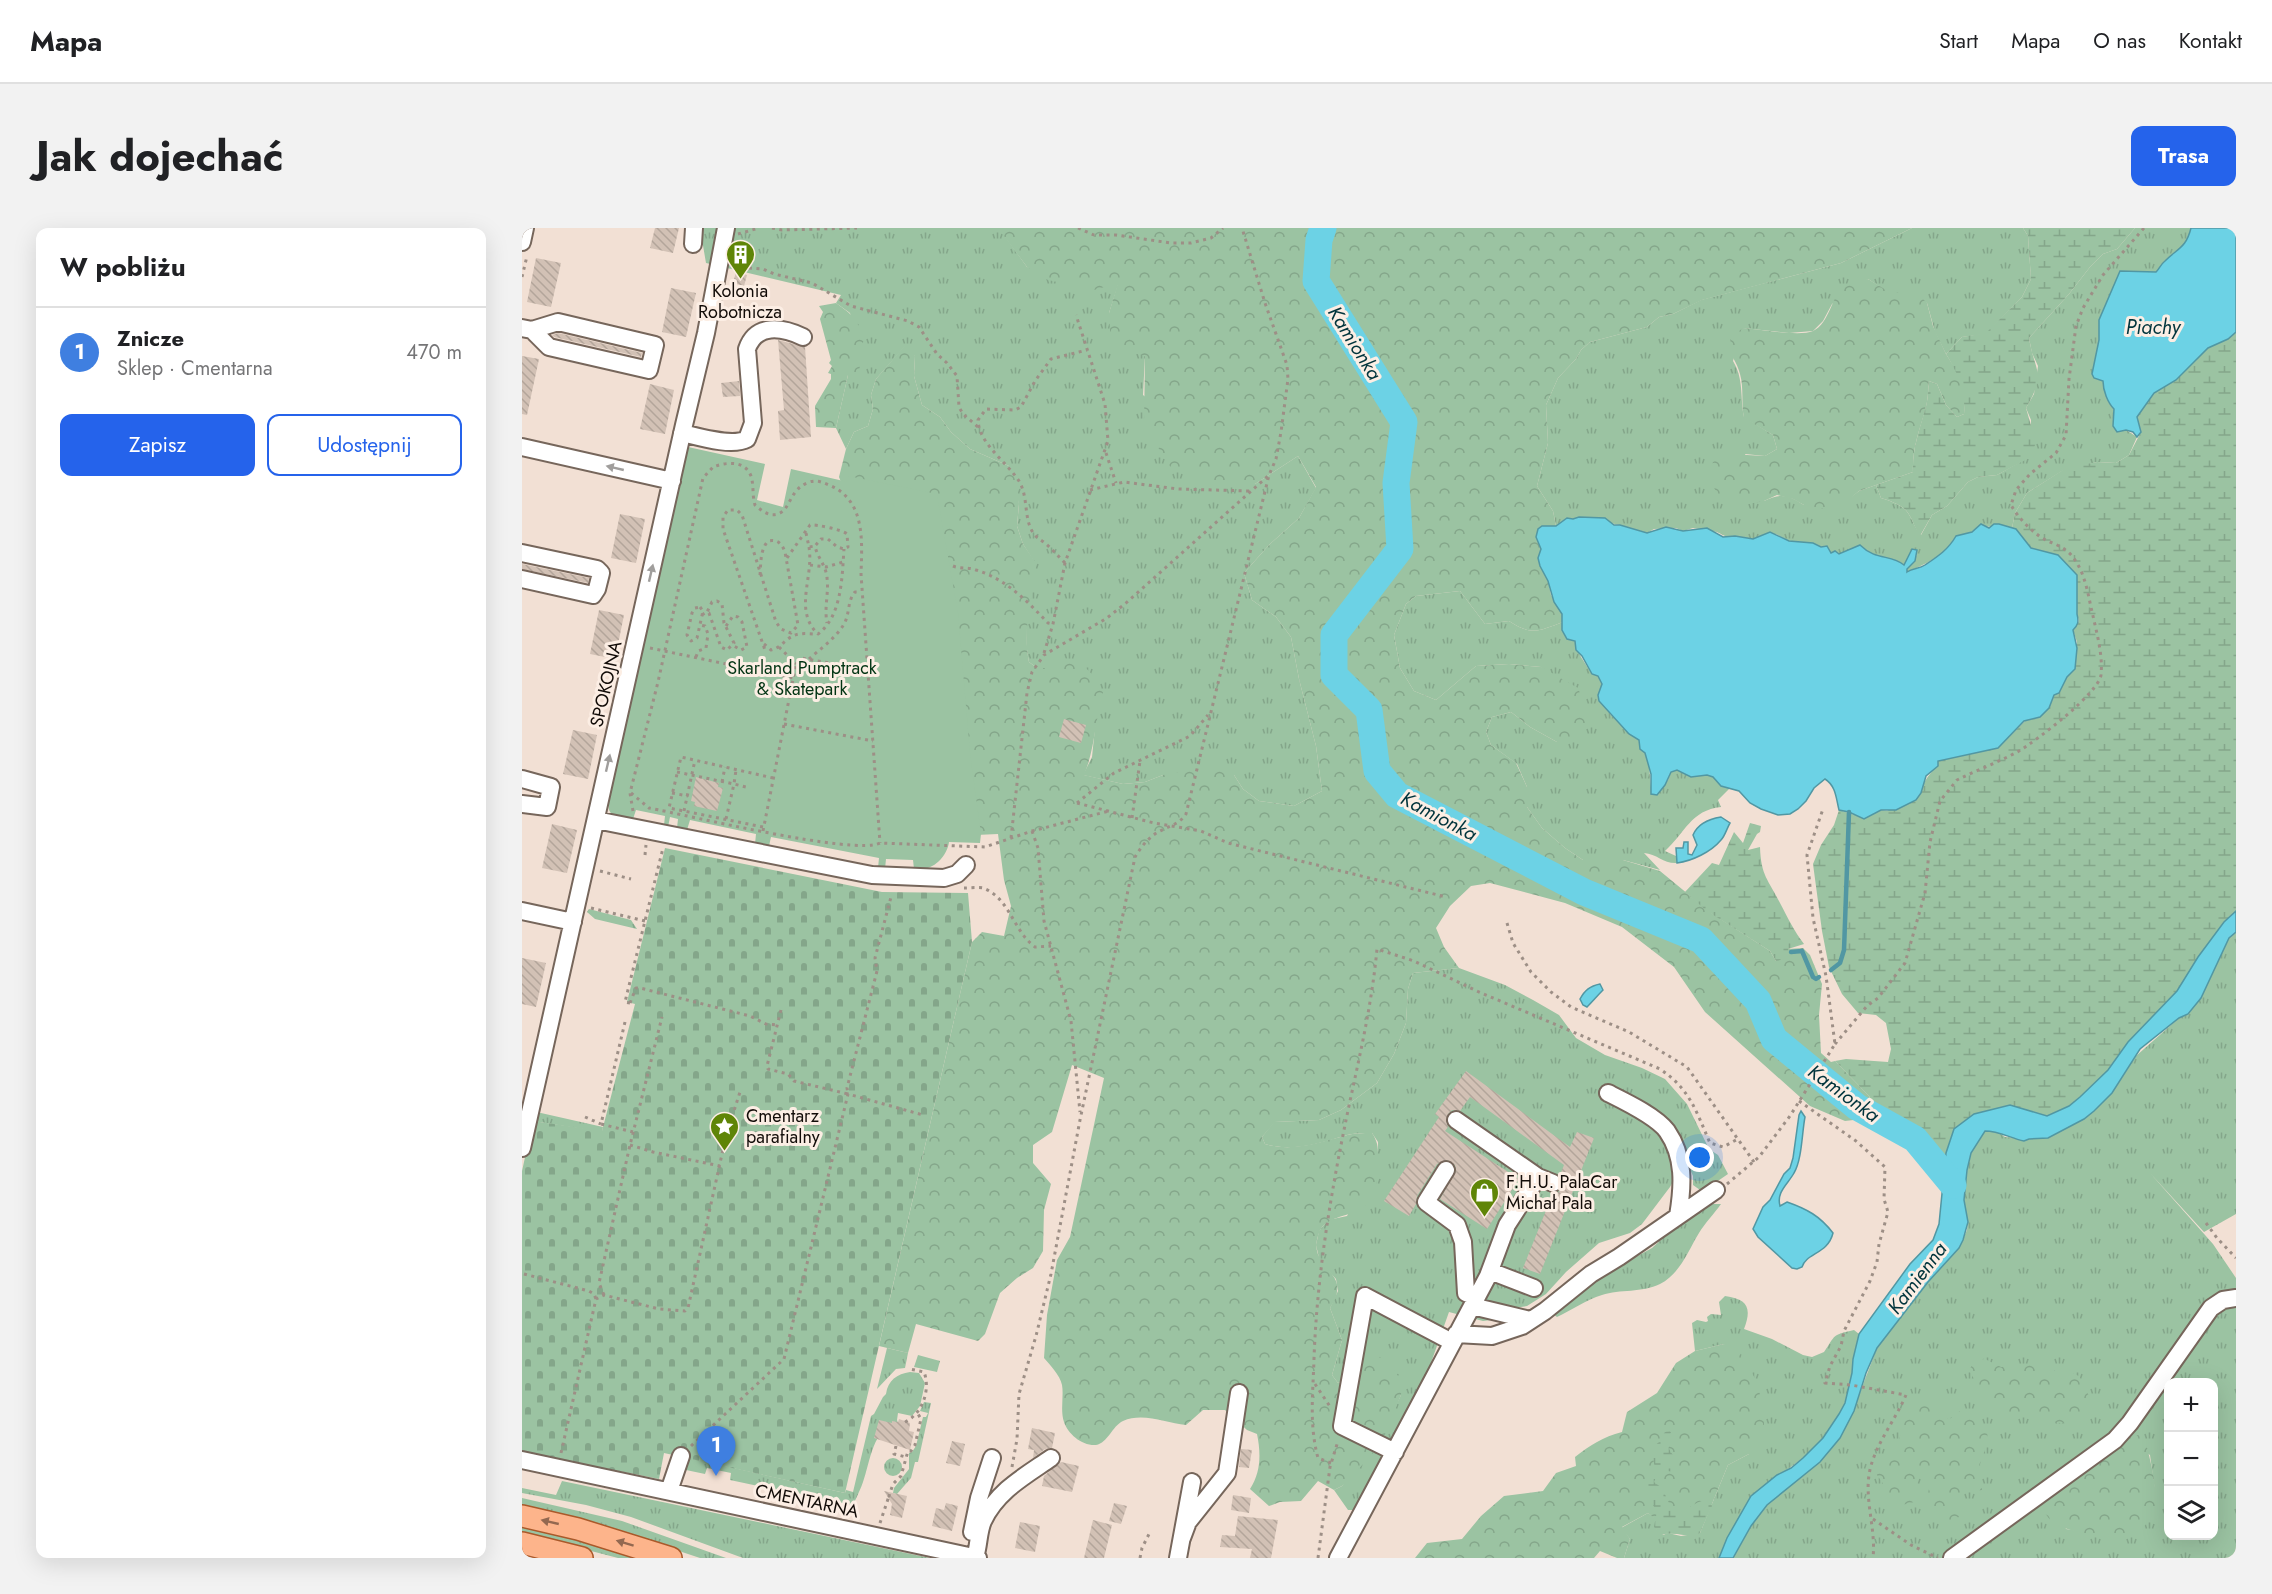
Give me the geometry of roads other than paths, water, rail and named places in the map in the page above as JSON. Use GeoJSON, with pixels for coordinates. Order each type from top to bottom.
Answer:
{"type":"FeatureCollection","features":[{"type":"Feature","properties":{"kind":"main road"},"geometry":{"type":"LineString","coordinates":[[522,1516],[578,1529],[671,1558]]}},
{"type":"Feature","properties":{"kind":"main road"},"geometry":{"type":"LineString","coordinates":[[522,1543],[582,1558]]}},
{"type":"Feature","properties":{"kind":"street"},"geometry":{"type":"LineString","coordinates":[[525,228],[525,247]]}},
{"type":"Feature","properties":{"kind":"street","name":"SPOKOJNA"},"geometry":{"type":"LineString","coordinates":[[522,1148],[693,389],[726,228]]}},
{"type":"Feature","properties":{"kind":"street"},"geometry":{"type":"LineString","coordinates":[[558,322],[655,345],[649,370],[549,347],[527,329],[558,322]]}},
{"type":"Feature","properties":{"kind":"street"},"geometry":{"type":"LineString","coordinates":[[682,433],[741,443],[747,439],[753,423],[747,349],[750,340],[756,333],[767,329],[789,331],[803,337]]}},
{"type":"Feature","properties":{"kind":"street"},"geometry":{"type":"LineString","coordinates":[[522,447],[672,481]]}},
{"type":"Feature","properties":{"kind":"street"},"geometry":{"type":"LineString","coordinates":[[522,553],[597,569],[601,573],[593,595],[522,579]]}},
{"type":"Feature","properties":{"kind":"street"},"geometry":{"type":"LineString","coordinates":[[522,779],[551,787],[547,807],[522,804]]}},
{"type":"Feature","properties":{"kind":"street"},"geometry":{"type":"LineString","coordinates":[[596,820],[872,876],[944,878],[957,874],[966,865]]}},
{"type":"Feature","properties":{"kind":"street"},"geometry":{"type":"LineString","coordinates":[[522,911],[573,922]]}},
{"type":"Feature","properties":{"kind":"street"},"geometry":{"type":"LineString","coordinates":[[1608,1093],[1640,1110],[1666,1130],[1681,1162],[1683,1186],[1678,1216]]}},
{"type":"Feature","properties":{"kind":"street"},"geometry":{"type":"LineString","coordinates":[[1338,1558],[1490,1271],[1507,1226],[1546,1180],[1456,1120]]}},
{"type":"Feature","properties":{"kind":"street"},"geometry":{"type":"LineString","coordinates":[[1446,1170],[1426,1202],[1457,1225],[1463,1242],[1466,1293],[1474,1301],[1530,1320]]}},
{"type":"Feature","properties":{"kind":"street"},"geometry":{"type":"LineString","coordinates":[[1395,1452],[1342,1426],[1365,1296],[1454,1338],[1492,1336],[1522,1326],[1592,1274],[1721,1187]]}},
{"type":"Feature","properties":{"kind":"street"},"geometry":{"type":"LineString","coordinates":[[1490,1271],[1534,1288]]}},
{"type":"Feature","properties":{"kind":"street"},"geometry":{"type":"LineString","coordinates":[[1952,1558],[2115,1440],[2130,1423],[2211,1308],[2223,1300],[2236,1298]]}},
{"type":"Feature","properties":{"kind":"street"},"geometry":{"type":"LineString","coordinates":[[1182,1538],[1188,1522],[1227,1473],[1239,1393]]}},
{"type":"Feature","properties":{"kind":"street"},"geometry":{"type":"LineString","coordinates":[[669,1491],[681,1456]]}},
{"type":"Feature","properties":{"kind":"street"},"geometry":{"type":"LineString","coordinates":[[976,1558],[972,1527],[992,1458]]}},
{"type":"Feature","properties":{"kind":"street"},"geometry":{"type":"LineString","coordinates":[[976,1558],[983,1521],[996,1501],[1007,1488],[1051,1458]]}},
{"type":"Feature","properties":{"kind":"street","name":"CMENTARNA"},"geometry":{"type":"LineString","coordinates":[[522,1460],[976,1558]]}},
{"type":"Feature","properties":{"kind":"street"},"geometry":{"type":"LineString","coordinates":[[1178,1558],[1192,1482]]}},
{"type":"Feature","properties":{"kind":"water","name":"Piachy"},"geometry":{"type":"Polygon","coordinates":[[[2191,228],[2236,228],[2236,332],[2228,339],[2208,348],[2176,380],[2154,393],[2137,417],[2141,432],[2137,437],[2133,432],[2126,430],[2117,432],[2113,426],[2114,409],[2106,396],[2103,381],[2094,378],[2092,374],[2099,340],[2099,320],[2120,271],[2156,272],[2184,244],[2191,228]]]}},
{"type":"Feature","properties":{"kind":"water"},"geometry":{"type":"Polygon","coordinates":[[[1567,518],[1605,518],[1614,525],[1647,533],[1666,527],[1683,531],[1707,528],[1723,537],[1753,539],[1770,532],[1789,541],[1827,546],[1831,553],[1835,551],[1839,554],[1860,545],[1872,553],[1894,559],[1904,565],[1912,549],[1917,550],[1915,561],[1907,572],[1925,565],[1946,549],[1956,536],[1972,532],[1981,524],[1989,528],[1994,524],[1999,524],[2016,529],[2031,548],[2058,555],[2077,575],[2078,621],[2073,630],[2077,648],[2075,669],[2067,677],[2059,693],[2054,695],[2049,708],[2040,717],[2024,721],[1998,748],[1938,761],[1938,766],[1926,776],[1921,793],[1916,800],[1896,810],[1881,810],[1864,819],[1839,810],[1833,789],[1825,779],[1814,788],[1798,809],[1790,814],[1778,815],[1761,809],[1750,803],[1739,791],[1721,786],[1713,777],[1707,775],[1691,777],[1677,770],[1671,772],[1657,795],[1651,794],[1651,774],[1645,753],[1640,749],[1639,740],[1629,734],[1599,701],[1598,695],[1602,684],[1598,676],[1592,674],[1576,650],[1575,641],[1567,639],[1562,630],[1562,614],[1554,602],[1548,581],[1540,566],[1538,558],[1541,549],[1536,537],[1538,529],[1542,526],[1556,526],[1567,518]]]}},
{"type":"Feature","properties":{"kind":"water"},"geometry":{"type":"Polygon","coordinates":[[[1721,817],[1730,823],[1717,844],[1701,855],[1677,863],[1676,848],[1683,848],[1684,842],[1688,842],[1688,854],[1692,855],[1697,845],[1693,835],[1698,827],[1704,822],[1721,817]]]}},
{"type":"Feature","properties":{"kind":"water","name":"Kamienna"},"geometry":{"type":"Polygon","coordinates":[[[2236,911],[2236,932],[2229,938],[2201,998],[2188,1014],[2179,1018],[2140,1049],[2112,1093],[2094,1111],[2084,1119],[2048,1138],[2024,1141],[1985,1131],[1971,1153],[1967,1170],[1964,1200],[1968,1222],[1959,1248],[1928,1282],[1877,1348],[1854,1411],[1840,1438],[1820,1462],[1767,1505],[1751,1526],[1733,1558],[1719,1558],[1727,1538],[1751,1496],[1803,1458],[1823,1438],[1839,1414],[1845,1403],[1859,1334],[1910,1264],[1933,1240],[1939,1224],[1946,1153],[1954,1129],[1974,1114],[2010,1105],[2047,1116],[2069,1106],[2108,1070],[2128,1042],[2177,991],[2198,957],[2224,922],[2236,911]]]}},
{"type":"Feature","properties":{"kind":"water"},"geometry":{"type":"Polygon","coordinates":[[[1600,984],[1603,990],[1587,1007],[1583,1005],[1580,999],[1584,993],[1600,984]]]}},
{"type":"Feature","properties":{"kind":"water"},"geometry":{"type":"Polygon","coordinates":[[[1801,1111],[1805,1117],[1799,1161],[1781,1192],[1780,1206],[1787,1202],[1807,1210],[1833,1233],[1827,1245],[1797,1269],[1792,1268],[1758,1237],[1753,1229],[1763,1207],[1790,1168],[1801,1111]]]}},
{"type":"Feature","properties":{"kind":"waterway","name":"Kamionka"},"geometry":{"type":"LineString","coordinates":[[1323,228],[1319,240],[1316,281],[1404,422],[1396,483],[1400,549],[1334,635],[1334,675],[1369,710],[1377,771],[1397,795],[1584,892],[1701,940],[1758,1001],[1774,1039],[1857,1107],[1915,1139],[1953,1185]]}},
{"type":"Feature","properties":{"kind":"waterway"},"geometry":{"type":"LineString","coordinates":[[1831,970],[1840,963],[1844,950],[1849,812]]}},
{"type":"Feature","properties":{"kind":"waterway"},"geometry":{"type":"LineString","coordinates":[[1791,952],[1802,951],[1813,977],[1816,979],[1819,977]]}},
{"type":"Feature","properties":{"kind":"place","name":"Kolonia Robotnicza"},"geometry":{"type":"Point","coordinates":[740,280]}},
{"type":"Feature","properties":{"kind":"place","name":"Cmentarz parafialny"},"geometry":{"type":"Point","coordinates":[725,1152]}},
{"type":"Feature","properties":{"kind":"place","name":"F.H.U. PalaCar Michał Pala"},"geometry":{"type":"Point","coordinates":[1485,1218]}},
{"type":"Feature","properties":{"kind":"place","name":"Znicze"},"geometry":{"type":"Point","coordinates":[716,1476]}},
{"type":"Feature","properties":{"kind":"park label","name":"Skarland Pumptrack & Skatepark"},"geometry":{"type":"Point","coordinates":[802,678]}}]}
